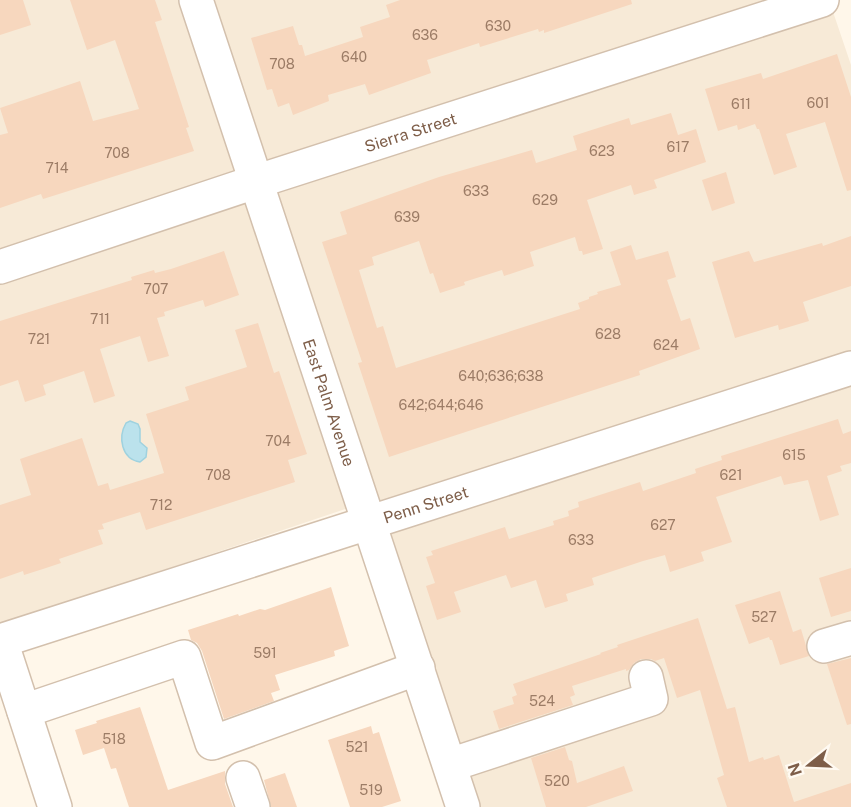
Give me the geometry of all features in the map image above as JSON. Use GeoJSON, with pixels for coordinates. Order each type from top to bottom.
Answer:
{"type":"FeatureCollection","features":[{"type":"Feature","properties":{"kind":"street","name":"East Palm Avenue"},"geometry":{"type":"LineString","coordinates":[[196,0],[463,807]]}},
{"type":"Feature","properties":{"kind":"street","name":"Sierra Street"},"geometry":{"type":"LineString","coordinates":[[0,267],[255,182],[822,0]]}},
{"type":"Feature","properties":{"kind":"street","name":"Penn Street"},"geometry":{"type":"LineString","coordinates":[[0,641],[851,368]]}},
{"type":"Feature","properties":{"kind":"street"},"geometry":{"type":"LineString","coordinates":[[0,641],[55,807]]}},
{"type":"Feature","properties":{"kind":"street"},"geometry":{"type":"LineString","coordinates":[[24,711],[184,657],[212,742],[418,668]]}},
{"type":"Feature","properties":{"kind":"street"},"geometry":{"type":"LineString","coordinates":[[450,765],[651,699],[646,677]]}},
{"type":"Feature","properties":{"kind":"shaded area"},"geometry":{"type":"Polygon","coordinates":[[[0,0],[829,0],[851,65],[851,807],[479,807],[378,498],[0,625],[0,0]]]}},
{"type":"Feature","properties":{"kind":"water"},"geometry":{"type":"Polygon","coordinates":[[[130,421],[138,424],[140,442],[147,448],[146,457],[140,462],[129,457],[123,447],[122,435],[126,423],[130,421]]]}},
{"type":"Feature","properties":{"kind":"building"},"geometry":{"type":"Polygon","coordinates":[[[0,0],[23,0],[31,25],[0,35],[0,0]]]}},
{"type":"Feature","properties":{"kind":"building"},"geometry":{"type":"Polygon","coordinates":[[[70,0],[155,0],[162,20],[155,22],[189,127],[186,128],[194,151],[43,199],[41,194],[0,208],[0,135],[8,133],[0,108],[80,81],[93,121],[139,109],[115,40],[87,50],[70,0]]]}},
{"type":"Feature","properties":{"kind":"building"},"geometry":{"type":"Polygon","coordinates":[[[400,0],[631,0],[632,4],[544,33],[544,30],[539,32],[538,29],[480,47],[479,43],[427,60],[431,73],[369,95],[365,84],[328,95],[329,101],[293,115],[289,103],[278,107],[272,89],[267,90],[251,38],[293,26],[305,56],[363,37],[360,27],[390,17],[386,5],[400,0]]]}},
{"type":"Feature","properties":{"kind":"building"},"geometry":{"type":"Polygon","coordinates":[[[837,54],[851,97],[851,190],[847,191],[825,122],[786,134],[797,167],[774,175],[759,129],[755,124],[738,130],[737,125],[718,131],[705,89],[761,73],[763,79],[837,54]]]}},
{"type":"Feature","properties":{"kind":"building"},"geometry":{"type":"Polygon","coordinates":[[[671,113],[678,135],[696,129],[706,162],[654,180],[657,188],[634,195],[631,185],[587,200],[603,249],[583,255],[582,251],[579,251],[575,237],[530,252],[534,266],[504,276],[502,270],[464,282],[465,285],[440,293],[433,273],[430,274],[419,241],[372,257],[374,265],[359,270],[377,328],[383,326],[396,368],[580,309],[578,303],[598,294],[597,292],[621,285],[610,252],[631,245],[636,260],[668,251],[676,277],[667,280],[681,321],[690,318],[700,349],[639,371],[640,375],[389,457],[358,363],[362,362],[322,242],[347,234],[340,212],[439,177],[532,150],[536,163],[577,150],[573,136],[629,118],[631,125],[671,113]]]}},
{"type":"Feature","properties":{"kind":"building"},"geometry":{"type":"Polygon","coordinates":[[[726,172],[735,203],[712,211],[702,180],[726,172]]]}},
{"type":"Feature","properties":{"kind":"building"},"geometry":{"type":"Polygon","coordinates":[[[851,236],[851,286],[803,302],[809,321],[779,330],[778,325],[735,338],[712,262],[749,251],[754,262],[822,243],[823,246],[851,236]]]}},
{"type":"Feature","properties":{"kind":"building"},"geometry":{"type":"Polygon","coordinates":[[[224,251],[239,295],[205,307],[203,300],[164,312],[165,316],[157,318],[169,356],[148,362],[140,336],[100,349],[115,396],[94,403],[84,371],[43,385],[46,395],[25,402],[18,380],[0,386],[0,321],[132,280],[131,277],[154,270],[155,273],[171,269],[224,251]]]}},
{"type":"Feature","properties":{"kind":"building"},"geometry":{"type":"Polygon","coordinates":[[[258,323],[274,373],[279,371],[307,454],[288,460],[295,482],[146,530],[140,512],[102,524],[104,529],[98,530],[103,544],[59,559],[61,563],[24,575],[23,571],[0,579],[0,505],[31,495],[20,459],[82,438],[98,486],[108,483],[110,490],[164,473],[146,414],[189,400],[185,387],[247,367],[235,330],[258,323]]]}},
{"type":"Feature","properties":{"kind":"building"},"geometry":{"type":"Polygon","coordinates":[[[838,419],[843,434],[851,431],[851,463],[840,466],[842,471],[827,476],[839,515],[820,521],[808,480],[784,485],[781,476],[716,497],[732,542],[701,552],[704,561],[670,572],[665,555],[643,561],[592,578],[594,585],[566,594],[568,601],[545,608],[536,580],[511,588],[506,575],[454,592],[461,612],[437,620],[426,586],[435,583],[426,557],[433,555],[431,551],[505,527],[509,539],[554,525],[553,521],[569,516],[568,511],[579,507],[578,502],[640,482],[643,491],[696,473],[695,469],[722,460],[721,456],[838,419]]]}},
{"type":"Feature","properties":{"kind":"building"},"geometry":{"type":"Polygon","coordinates":[[[851,568],[851,611],[831,617],[819,578],[851,568]]]}},
{"type":"Feature","properties":{"kind":"building"},"geometry":{"type":"Polygon","coordinates":[[[331,587],[349,646],[334,651],[335,656],[275,675],[280,690],[271,693],[274,701],[224,719],[202,651],[197,643],[191,640],[188,630],[238,614],[239,616],[260,609],[265,610],[331,587]]]}},
{"type":"Feature","properties":{"kind":"building"},"geometry":{"type":"Polygon","coordinates":[[[780,591],[793,632],[801,629],[809,656],[780,665],[769,637],[749,644],[735,605],[780,591]]]}},
{"type":"Feature","properties":{"kind":"building"},"geometry":{"type":"Polygon","coordinates":[[[698,618],[727,709],[735,707],[749,762],[779,755],[794,802],[851,783],[851,807],[727,807],[717,778],[724,775],[700,690],[677,698],[664,658],[655,661],[641,659],[629,670],[572,686],[575,695],[570,697],[573,705],[499,729],[493,711],[514,704],[512,697],[517,695],[513,684],[698,618]]]}},
{"type":"Feature","properties":{"kind":"building"},"geometry":{"type":"Polygon","coordinates":[[[851,658],[851,724],[847,725],[827,664],[851,658]]]}},
{"type":"Feature","properties":{"kind":"building"},"geometry":{"type":"Polygon","coordinates":[[[140,707],[168,790],[225,771],[225,784],[233,807],[129,807],[116,768],[111,769],[104,748],[83,755],[75,730],[140,707]]]}},
{"type":"Feature","properties":{"kind":"building"},"geometry":{"type":"Polygon","coordinates":[[[371,726],[373,734],[379,732],[401,801],[382,807],[350,807],[328,740],[371,726]]]}},
{"type":"Feature","properties":{"kind":"building"},"geometry":{"type":"Polygon","coordinates":[[[565,747],[569,760],[572,761],[577,783],[624,766],[633,791],[586,807],[546,807],[531,758],[565,747]]]}},
{"type":"Feature","properties":{"kind":"building"},"geometry":{"type":"Polygon","coordinates":[[[285,773],[297,807],[271,807],[264,780],[285,773]]]}}]}
